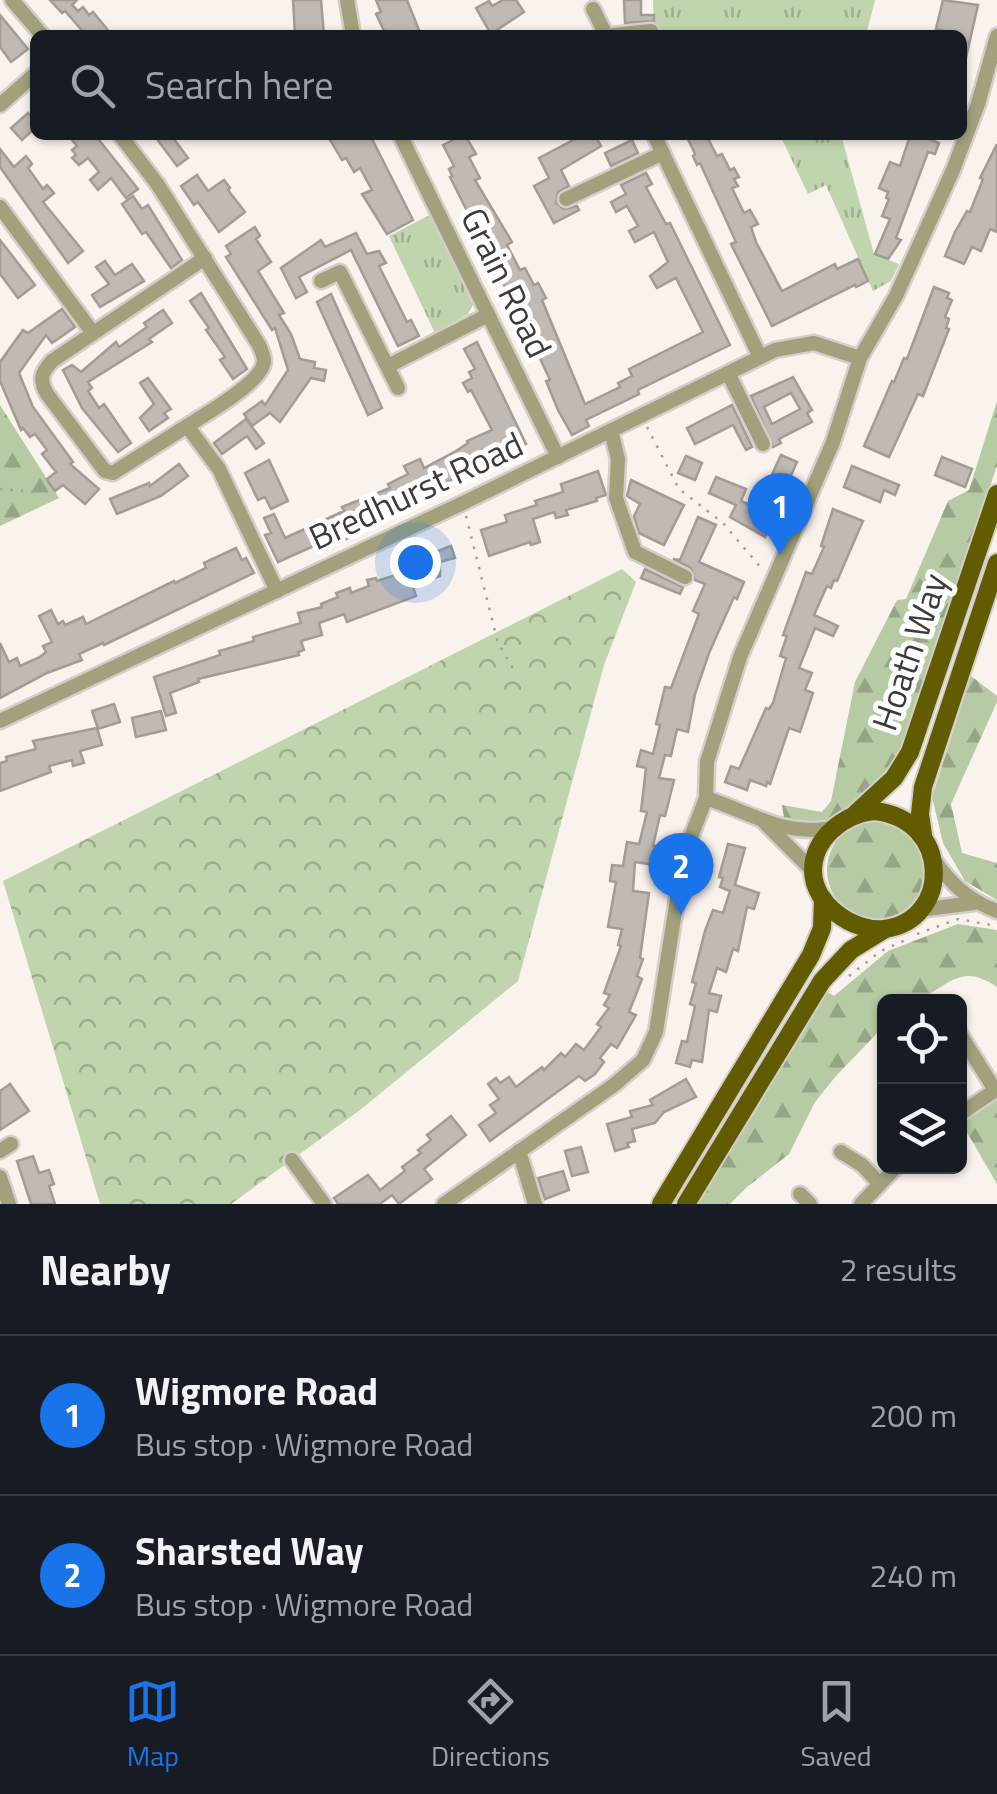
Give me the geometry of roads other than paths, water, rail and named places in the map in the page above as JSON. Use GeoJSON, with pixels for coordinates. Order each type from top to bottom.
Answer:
{"type":"FeatureCollection","features":[{"type":"Feature","properties":{"kind":"main road","name":"Hoath Way"},"geometry":{"type":"LineString","coordinates":[[856,813],[894,778],[910,752],[997,494]]}},
{"type":"Feature","properties":{"kind":"main road","name":"Hoath Way"},"geometry":{"type":"LineString","coordinates":[[923,835],[923,788],[997,563]]}},
{"type":"Feature","properties":{"kind":"main road"},"geometry":{"type":"LineString","coordinates":[[661,1204],[811,955],[822,928],[823,898],[813,871],[824,840],[856,813],[889,812],[903,818],[923,835],[934,860],[934,881],[928,898],[899,924],[851,950],[822,981],[686,1204]]}},
{"type":"Feature","properties":{"kind":"main road"},"geometry":{"type":"LineString","coordinates":[[823,898],[846,921],[886,929]]}},
{"type":"Feature","properties":{"kind":"street"},"geometry":{"type":"LineString","coordinates":[[12,0],[38,30]]}},
{"type":"Feature","properties":{"kind":"street"},"geometry":{"type":"LineString","coordinates":[[347,0],[353,30]]}},
{"type":"Feature","properties":{"kind":"street"},"geometry":{"type":"LineString","coordinates":[[594,9],[604,30]]}},
{"type":"Feature","properties":{"kind":"street"},"geometry":{"type":"LineString","coordinates":[[967,133],[997,36]]}},
{"type":"Feature","properties":{"kind":"street"},"geometry":{"type":"LineString","coordinates":[[0,105],[30,78]]}},
{"type":"Feature","properties":{"kind":"street"},"geometry":{"type":"LineString","coordinates":[[123,140],[204,258],[264,358],[262,369],[251,382],[113,474],[105,471],[41,384],[42,374],[52,361],[204,258]]}},
{"type":"Feature","properties":{"kind":"street","name":"Grain Road"},"geometry":{"type":"LineString","coordinates":[[402,140],[558,457]]}},
{"type":"Feature","properties":{"kind":"street"},"geometry":{"type":"LineString","coordinates":[[656,140],[760,357]]}},
{"type":"Feature","properties":{"kind":"street"},"geometry":{"type":"LineString","coordinates":[[444,1204],[626,1076],[646,1055],[658,1020],[684,856],[706,798],[706,773],[714,736],[740,656],[833,442],[860,358],[896,296],[964,140]]}},
{"type":"Feature","properties":{"kind":"street"},"geometry":{"type":"LineString","coordinates":[[566,200],[663,154]]}},
{"type":"Feature","properties":{"kind":"street"},"geometry":{"type":"LineString","coordinates":[[0,206],[93,333]]}},
{"type":"Feature","properties":{"kind":"street"},"geometry":{"type":"LineString","coordinates":[[322,281],[340,272],[398,388]]}},
{"type":"Feature","properties":{"kind":"street"},"geometry":{"type":"LineString","coordinates":[[388,366],[488,315]]}},
{"type":"Feature","properties":{"kind":"street","name":"Bredhurst Road"},"geometry":{"type":"LineString","coordinates":[[0,721],[463,504],[760,357],[796,344],[814,343],[860,358]]}},
{"type":"Feature","properties":{"kind":"street"},"geometry":{"type":"LineString","coordinates":[[728,373],[763,444]]}},
{"type":"Feature","properties":{"kind":"street"},"geometry":{"type":"LineString","coordinates":[[187,426],[219,469],[277,591]]}},
{"type":"Feature","properties":{"kind":"street"},"geometry":{"type":"LineString","coordinates":[[611,431],[619,472],[616,498],[635,552],[685,577]]}},
{"type":"Feature","properties":{"kind":"street"},"geometry":{"type":"LineString","coordinates":[[706,798],[765,823],[809,832],[834,828]]}},
{"type":"Feature","properties":{"kind":"street"},"geometry":{"type":"LineString","coordinates":[[765,823],[813,871]]}},
{"type":"Feature","properties":{"kind":"street"},"geometry":{"type":"LineString","coordinates":[[934,860],[950,883],[974,902],[997,911]]}},
{"type":"Feature","properties":{"kind":"street"},"geometry":{"type":"LineString","coordinates":[[919,910],[974,902]]}},
{"type":"Feature","properties":{"kind":"street"},"geometry":{"type":"LineString","coordinates":[[967,1055],[996,1089],[967,1109]]}},
{"type":"Feature","properties":{"kind":"street"},"geometry":{"type":"LineString","coordinates":[[519,1151],[534,1204]]}},
{"type":"Feature","properties":{"kind":"street"},"geometry":{"type":"LineString","coordinates":[[841,1152],[862,1165],[879,1183]]}},
{"type":"Feature","properties":{"kind":"street"},"geometry":{"type":"LineString","coordinates":[[292,1160],[324,1204]]}},
{"type":"Feature","properties":{"kind":"street"},"geometry":{"type":"LineString","coordinates":[[861,1204],[889,1174]]}},
{"type":"Feature","properties":{"kind":"street"},"geometry":{"type":"LineString","coordinates":[[0,1178],[8,1204]]}},
{"type":"Feature","properties":{"kind":"place","name":"Wigmore Road"},"geometry":{"type":"Point","coordinates":[780,555]}},
{"type":"Feature","properties":{"kind":"place","name":"Sharsted Way"},"geometry":{"type":"Point","coordinates":[681,915]}}]}
